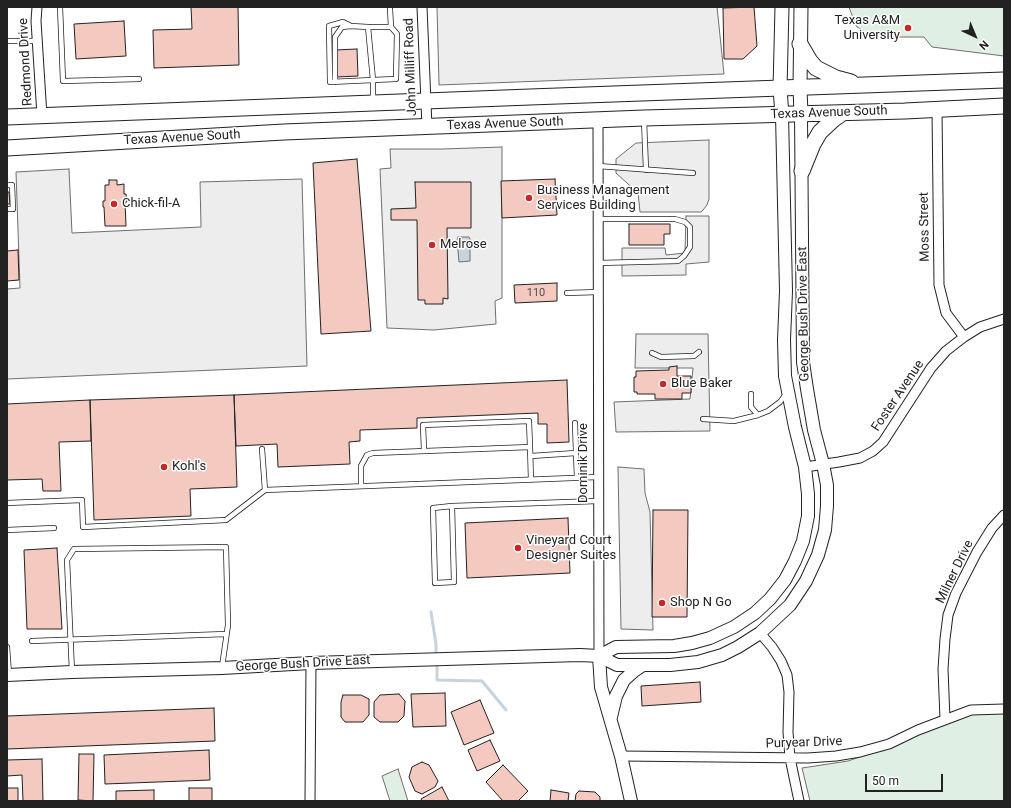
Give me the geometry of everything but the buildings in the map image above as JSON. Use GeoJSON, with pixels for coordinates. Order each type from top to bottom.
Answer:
{"type":"FeatureCollection","features":[{"type":"Feature","properties":{"kind":"main road","name":"George Bush Drive East"},"geometry":{"type":"LineString","coordinates":[[782,7],[780,89],[782,114]]}},
{"type":"Feature","properties":{"kind":"main road","name":"George Bush Drive East"},"geometry":{"type":"LineString","coordinates":[[801,7],[801,114]]}},
{"type":"Feature","properties":{"kind":"main road"},"geometry":{"type":"LineString","coordinates":[[800,44],[816,68],[836,78],[860,85]]}},
{"type":"Feature","properties":{"kind":"main road","name":"Texas Avenue South"},"geometry":{"type":"LineString","coordinates":[[7,117],[1004,80]]}},
{"type":"Feature","properties":{"kind":"main road","name":"Texas Avenue South"},"geometry":{"type":"LineString","coordinates":[[7,148],[284,132],[644,118],[845,113],[1004,106]]}},
{"type":"Feature","properties":{"kind":"main road"},"geometry":{"type":"LineString","coordinates":[[802,170],[820,132],[834,119],[845,113]]}},
{"type":"Feature","properties":{"kind":"street","name":"Redmond Drive"},"geometry":{"type":"LineString","coordinates":[[37,7],[36,21],[42,116]]}},
{"type":"Feature","properties":{"kind":"street","name":"John Milliff Road"},"geometry":{"type":"LineString","coordinates":[[422,7],[427,127]]}},
{"type":"Feature","properties":{"kind":"street","name":"Moss Street"},"geometry":{"type":"LineString","coordinates":[[937,109],[939,285],[946,313],[964,337]]}},
{"type":"Feature","properties":{"kind":"street","name":"George Bush Drive East"},"geometry":{"type":"LineString","coordinates":[[599,656],[616,647],[674,646],[710,638],[734,627],[770,600],[785,580],[803,541],[808,516],[808,494],[805,467],[785,376],[784,340],[786,291],[782,114]]}},
{"type":"Feature","properties":{"kind":"street","name":"George Bush Drive East"},"geometry":{"type":"LineString","coordinates":[[8,675],[222,668],[420,659],[580,655],[599,656],[617,665],[670,665],[704,660],[727,652],[760,633],[790,605],[806,581],[818,555],[825,530],[827,506],[827,485],[824,464],[806,389],[803,362],[801,114]]}},
{"type":"Feature","properties":{"kind":"street","name":"Dominik Drive"},"geometry":{"type":"LineString","coordinates":[[598,120],[599,656],[601,687],[611,718],[631,801]]}},
{"type":"Feature","properties":{"kind":"street","name":"Foster Avenue"},"geometry":{"type":"LineString","coordinates":[[805,467],[860,458],[874,450],[883,442],[931,368],[946,351],[980,327],[1004,319]]}},
{"type":"Feature","properties":{"kind":"street","name":"Milner Drive"},"geometry":{"type":"LineString","coordinates":[[945,719],[943,669],[948,615],[956,593],[977,552],[992,528],[1004,515]]}},
{"type":"Feature","properties":{"kind":"street"},"geometry":{"type":"LineString","coordinates":[[760,633],[772,647],[781,661],[787,675],[789,692],[788,732],[790,758],[799,801]]}},
{"type":"Feature","properties":{"kind":"street"},"geometry":{"type":"LineString","coordinates":[[310,801],[311,663]]}},
{"type":"Feature","properties":{"kind":"street"},"geometry":{"type":"LineString","coordinates":[[611,718],[616,696],[624,680],[644,665]]}},
{"type":"Feature","properties":{"kind":"street","name":"Puryear Drive"},"geometry":{"type":"LineString","coordinates":[[621,756],[790,758],[836,756],[860,752],[890,744],[918,730],[971,710],[1004,709]]}},
{"type":"Feature","properties":{"kind":"lane"},"geometry":{"type":"LineString","coordinates":[[60,7],[63,81],[139,79]]}},
{"type":"Feature","properties":{"kind":"lane"},"geometry":{"type":"LineString","coordinates":[[351,26],[343,22],[329,26],[330,82],[396,79],[397,34],[391,27],[390,9]]}},
{"type":"Feature","properties":{"kind":"lane"},"geometry":{"type":"LineString","coordinates":[[335,82],[334,42],[335,36],[342,27],[391,27]]}},
{"type":"Feature","properties":{"kind":"lane"},"geometry":{"type":"LineString","coordinates":[[368,27],[373,80],[373,103]]}},
{"type":"Feature","properties":{"kind":"lane"},"geometry":{"type":"LineString","coordinates":[[7,41],[38,41]]}},
{"type":"Feature","properties":{"kind":"lane"},"geometry":{"type":"LineString","coordinates":[[644,118],[646,170]]}},
{"type":"Feature","properties":{"kind":"lane"},"geometry":{"type":"LineString","coordinates":[[598,166],[693,173]]}},
{"type":"Feature","properties":{"kind":"lane"},"geometry":{"type":"LineString","coordinates":[[7,185],[12,185],[13,209],[7,209]]}},
{"type":"Feature","properties":{"kind":"lane"},"geometry":{"type":"LineString","coordinates":[[598,219],[675,219],[684,222],[690,227],[690,247],[684,256],[678,261],[598,263]]}},
{"type":"Feature","properties":{"kind":"lane"},"geometry":{"type":"LineString","coordinates":[[567,293],[598,292]]}},
{"type":"Feature","properties":{"kind":"lane"},"geometry":{"type":"LineString","coordinates":[[652,353],[661,357],[694,356],[699,352]]}},
{"type":"Feature","properties":{"kind":"lane"},"geometry":{"type":"LineString","coordinates":[[703,418],[734,421],[758,415],[768,411],[780,402],[788,392]]}},
{"type":"Feature","properties":{"kind":"lane"},"geometry":{"type":"LineString","coordinates":[[751,394],[751,407],[758,415]]}},
{"type":"Feature","properties":{"kind":"lane"},"geometry":{"type":"LineString","coordinates":[[424,451],[423,425],[530,421],[531,480]]}},
{"type":"Feature","properties":{"kind":"lane"},"geometry":{"type":"LineString","coordinates":[[575,423],[577,478]]}},
{"type":"Feature","properties":{"kind":"lane"},"geometry":{"type":"LineString","coordinates":[[361,486],[361,466],[367,455],[373,453],[530,447]]}},
{"type":"Feature","properties":{"kind":"lane"},"geometry":{"type":"LineString","coordinates":[[262,449],[265,490]]}},
{"type":"Feature","properties":{"kind":"lane"},"geometry":{"type":"LineString","coordinates":[[531,456],[576,453]]}},
{"type":"Feature","properties":{"kind":"lane"},"geometry":{"type":"LineString","coordinates":[[7,503],[82,500],[83,527],[226,520],[265,490],[598,477]]}},
{"type":"Feature","properties":{"kind":"lane"},"geometry":{"type":"LineString","coordinates":[[452,506],[454,582],[434,583],[433,508],[452,506],[598,501]]}},
{"type":"Feature","properties":{"kind":"lane"},"geometry":{"type":"LineString","coordinates":[[7,530],[54,528]]}},
{"type":"Feature","properties":{"kind":"lane"},"geometry":{"type":"LineString","coordinates":[[72,672],[66,560],[74,549],[226,547],[228,625],[222,668]]}},
{"type":"Feature","properties":{"kind":"lane"},"geometry":{"type":"LineString","coordinates":[[32,641],[226,634]]}},
{"type":"Feature","properties":{"kind":"lane"},"geometry":{"type":"LineString","coordinates":[[7,647],[8,675]]}},
{"type":"Feature","properties":{"kind":"green space"},"geometry":{"type":"Polygon","coordinates":[[[849,7],[1004,7],[1004,56],[932,47],[924,37],[872,37],[856,26],[849,7]]]}},
{"type":"Feature","properties":{"kind":"green space"},"geometry":{"type":"Polygon","coordinates":[[[1004,713],[1004,801],[810,801],[802,768],[848,761],[897,744],[940,723],[974,714],[1004,713]]]}},
{"type":"Feature","properties":{"kind":"green space"},"geometry":{"type":"Polygon","coordinates":[[[398,769],[408,801],[390,801],[382,776],[398,769]]]}},
{"type":"Feature","properties":{"kind":"shaded area"},"geometry":{"type":"Polygon","coordinates":[[[437,7],[717,7],[724,74],[439,85],[437,7]]]}},
{"type":"Feature","properties":{"kind":"shaded area"},"geometry":{"type":"Polygon","coordinates":[[[709,140],[709,199],[703,210],[701,212],[640,212],[638,193],[616,173],[616,159],[636,143],[709,140]]]}},
{"type":"Feature","properties":{"kind":"shaded area"},"geometry":{"type":"Polygon","coordinates":[[[502,147],[502,298],[495,301],[496,324],[434,330],[387,328],[380,169],[391,168],[390,149],[502,147]]]}},
{"type":"Feature","properties":{"kind":"shaded area"},"geometry":{"type":"Polygon","coordinates":[[[69,169],[72,233],[201,227],[200,182],[302,179],[307,366],[7,379],[7,289],[20,288],[16,172],[69,169]]]}},
{"type":"Feature","properties":{"kind":"shaded area"},"geometry":{"type":"Polygon","coordinates":[[[686,216],[709,216],[709,262],[686,264],[686,275],[622,276],[622,248],[665,248],[666,255],[685,253],[686,216]]]}},
{"type":"Feature","properties":{"kind":"shaded area"},"geometry":{"type":"Polygon","coordinates":[[[458,237],[469,237],[470,239],[470,261],[459,262],[458,237]]]}},
{"type":"Feature","properties":{"kind":"shaded area"},"geometry":{"type":"Polygon","coordinates":[[[636,334],[708,334],[710,431],[616,432],[614,402],[690,399],[693,368],[635,368],[636,334]]]}},
{"type":"Feature","properties":{"kind":"shaded area"},"geometry":{"type":"Polygon","coordinates":[[[618,467],[644,469],[645,493],[650,512],[653,630],[621,629],[618,467]]]}},
{"type":"Feature","properties":{"kind":"waterway"},"geometry":{"type":"LineString","coordinates":[[431,612],[436,644],[436,656]]}},
{"type":"Feature","properties":{"kind":"waterway"},"geometry":{"type":"LineString","coordinates":[[437,661],[437,680],[482,681],[506,710]]}},
{"type":"Feature","properties":{"kind":"place","name":"Texas A&M University"},"geometry":{"type":"Point","coordinates":[908,28]}},
{"type":"Feature","properties":{"kind":"place","name":"Business Management Services Building"},"geometry":{"type":"Point","coordinates":[529,198]}},
{"type":"Feature","properties":{"kind":"place","name":"Chick-fil-A"},"geometry":{"type":"Point","coordinates":[114,204]}},
{"type":"Feature","properties":{"kind":"place","name":"Melrose"},"geometry":{"type":"Point","coordinates":[432,245]}},
{"type":"Feature","properties":{"kind":"place","name":"Blue Baker"},"geometry":{"type":"Point","coordinates":[663,384]}},
{"type":"Feature","properties":{"kind":"place","name":"Kohl's"},"geometry":{"type":"Point","coordinates":[164,467]}},
{"type":"Feature","properties":{"kind":"place","name":"Vineyard Court Designer Suites"},"geometry":{"type":"Point","coordinates":[518,548]}},
{"type":"Feature","properties":{"kind":"place","name":"Shop N Go"},"geometry":{"type":"Point","coordinates":[662,603]}}]}
